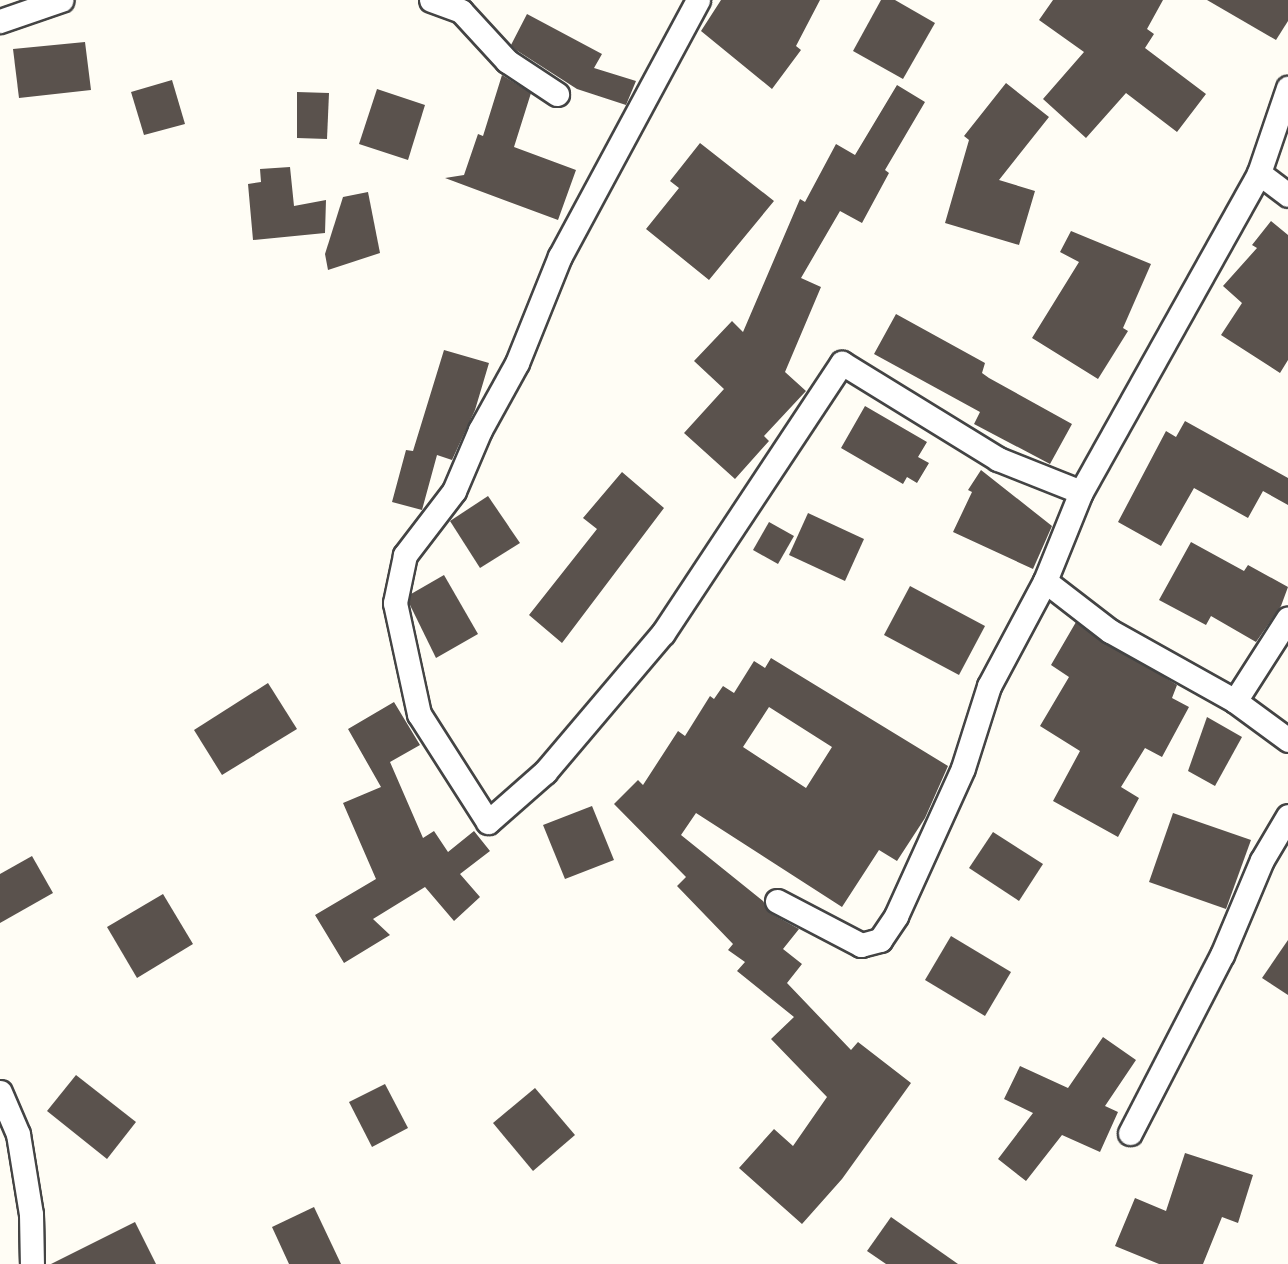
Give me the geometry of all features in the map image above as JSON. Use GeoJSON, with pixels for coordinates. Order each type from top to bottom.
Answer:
{"type":"FeatureCollection","features":[{"type":"Feature","properties":{"kind":"street"},"geometry":{"type":"LineString","coordinates":[[0,21],[61,0]]}},
{"type":"Feature","properties":{"kind":"street"},"geometry":{"type":"LineString","coordinates":[[430,0],[461,12],[507,61],[557,94]]}},
{"type":"Feature","properties":{"kind":"street"},"geometry":{"type":"LineString","coordinates":[[698,0],[560,256],[517,363],[480,430],[454,491],[405,555],[395,603],[419,714],[488,822],[545,772],[663,633],[842,363],[998,459],[1082,492]]}},
{"type":"Feature","properties":{"kind":"street"},"geometry":{"type":"LineString","coordinates":[[778,901],[861,945],[880,940],[897,916],[963,768],[989,686],[1045,582],[1082,492],[1259,173],[1288,88]]}},
{"type":"Feature","properties":{"kind":"street"},"geometry":{"type":"LineString","coordinates":[[1259,173],[1288,195]]}},
{"type":"Feature","properties":{"kind":"street"},"geometry":{"type":"LineString","coordinates":[[1045,582],[1110,631],[1235,701],[1288,740]]}},
{"type":"Feature","properties":{"kind":"street"},"geometry":{"type":"LineString","coordinates":[[1235,701],[1288,618]]}},
{"type":"Feature","properties":{"kind":"street"},"geometry":{"type":"LineString","coordinates":[[1130,1133],[1222,955],[1262,860],[1288,816]]}},
{"type":"Feature","properties":{"kind":"street"},"geometry":{"type":"LineString","coordinates":[[0,1092],[18,1134],[31,1214],[32,1264]]}},
{"type":"Feature","properties":{"kind":"building"},"geometry":{"type":"Polygon","coordinates":[[[721,0],[820,0],[796,46],[801,50],[772,89],[701,31],[721,0]]]}},
{"type":"Feature","properties":{"kind":"building"},"geometry":{"type":"Polygon","coordinates":[[[881,0],[895,0],[935,23],[903,79],[853,51],[881,0]]]}},
{"type":"Feature","properties":{"kind":"building"},"geometry":{"type":"Polygon","coordinates":[[[1053,0],[1163,0],[1147,29],[1154,34],[1145,48],[1206,94],[1177,132],[1126,93],[1086,138],[1043,99],[1084,52],[1039,20],[1053,0]]]}},
{"type":"Feature","properties":{"kind":"building"},"geometry":{"type":"Polygon","coordinates":[[[1207,0],[1288,0],[1288,21],[1276,40],[1207,0]]]}},
{"type":"Feature","properties":{"kind":"building"},"geometry":{"type":"Polygon","coordinates":[[[527,14],[602,54],[594,68],[636,81],[626,105],[577,89],[516,50],[511,45],[527,14]]]}},
{"type":"Feature","properties":{"kind":"building"},"geometry":{"type":"Polygon","coordinates":[[[85,42],[91,90],[19,98],[13,49],[85,42]]]}},
{"type":"Feature","properties":{"kind":"building"},"geometry":{"type":"Polygon","coordinates":[[[502,75],[531,93],[514,147],[576,170],[558,220],[445,178],[464,175],[478,134],[483,136],[502,75]]]}},
{"type":"Feature","properties":{"kind":"building"},"geometry":{"type":"Polygon","coordinates":[[[172,80],[185,124],[144,135],[131,92],[172,80]]]}},
{"type":"Feature","properties":{"kind":"building"},"geometry":{"type":"Polygon","coordinates":[[[1006,83],[1049,117],[999,180],[1035,191],[1019,245],[945,223],[969,140],[964,136],[1006,83]]]}},
{"type":"Feature","properties":{"kind":"building"},"geometry":{"type":"Polygon","coordinates":[[[897,85],[925,102],[885,170],[889,173],[862,223],[840,211],[801,278],[821,287],[785,372],[806,391],[764,436],[769,441],[735,479],[684,433],[724,389],[694,361],[732,321],[743,332],[800,199],[805,202],[836,144],[855,155],[897,85]]]}},
{"type":"Feature","properties":{"kind":"building"},"geometry":{"type":"Polygon","coordinates":[[[377,89],[425,105],[408,160],[359,144],[377,89]]]}},
{"type":"Feature","properties":{"kind":"building"},"geometry":{"type":"Polygon","coordinates":[[[297,92],[329,93],[327,139],[297,138],[297,92]]]}},
{"type":"Feature","properties":{"kind":"building"},"geometry":{"type":"Polygon","coordinates":[[[700,143],[774,201],[709,280],[646,229],[679,188],[670,181],[700,143]]]}},
{"type":"Feature","properties":{"kind":"building"},"geometry":{"type":"Polygon","coordinates":[[[290,167],[294,206],[326,200],[325,233],[253,240],[248,184],[261,182],[260,169],[290,167]]]}},
{"type":"Feature","properties":{"kind":"building"},"geometry":{"type":"Polygon","coordinates":[[[368,192],[380,253],[328,270],[325,254],[343,197],[368,192]]]}},
{"type":"Feature","properties":{"kind":"building"},"geometry":{"type":"Polygon","coordinates":[[[1271,221],[1288,235],[1288,360],[1280,373],[1221,335],[1242,303],[1223,286],[1257,248],[1252,245],[1271,221]]]}},
{"type":"Feature","properties":{"kind":"building"},"geometry":{"type":"Polygon","coordinates":[[[1071,231],[1151,264],[1123,328],[1128,331],[1098,379],[1032,338],[1079,262],[1060,252],[1071,231]]]}},
{"type":"Feature","properties":{"kind":"building"},"geometry":{"type":"Polygon","coordinates":[[[896,314],[985,363],[982,373],[989,378],[1072,424],[1050,464],[974,424],[980,412],[874,354],[896,314]]]}},
{"type":"Feature","properties":{"kind":"building"},"geometry":{"type":"Polygon","coordinates":[[[444,350],[489,363],[475,410],[452,460],[437,455],[422,510],[392,502],[406,450],[413,451],[444,350]]]}},
{"type":"Feature","properties":{"kind":"building"},"geometry":{"type":"Polygon","coordinates":[[[865,406],[927,442],[918,457],[929,463],[917,483],[907,477],[903,484],[841,448],[865,406]]]}},
{"type":"Feature","properties":{"kind":"building"},"geometry":{"type":"Polygon","coordinates":[[[1185,421],[1288,478],[1288,505],[1263,491],[1248,518],[1194,488],[1161,546],[1118,522],[1166,431],[1176,437],[1185,421]]]}},
{"type":"Feature","properties":{"kind":"building"},"geometry":{"type":"Polygon","coordinates":[[[981,470],[1052,526],[1033,569],[953,532],[972,492],[968,490],[981,470]]]}},
{"type":"Feature","properties":{"kind":"building"},"geometry":{"type":"Polygon","coordinates":[[[622,472],[664,508],[562,643],[529,615],[597,529],[583,518],[622,472]]]}},
{"type":"Feature","properties":{"kind":"building"},"geometry":{"type":"Polygon","coordinates":[[[488,496],[520,543],[480,568],[450,521],[488,496]]]}},
{"type":"Feature","properties":{"kind":"building"},"geometry":{"type":"Polygon","coordinates":[[[808,513],[864,539],[845,581],[789,555],[808,513]]]}},
{"type":"Feature","properties":{"kind":"building"},"geometry":{"type":"Polygon","coordinates":[[[769,522],[794,536],[778,564],[753,550],[769,522]]]}},
{"type":"Feature","properties":{"kind":"building"},"geometry":{"type":"Polygon","coordinates":[[[1191,542],[1244,571],[1248,565],[1288,587],[1281,606],[1256,642],[1211,616],[1206,625],[1159,600],[1191,542]]]}},
{"type":"Feature","properties":{"kind":"building"},"geometry":{"type":"Polygon","coordinates":[[[444,575],[478,634],[436,658],[409,603],[411,594],[444,575]]]}},
{"type":"Feature","properties":{"kind":"building"},"geometry":{"type":"Polygon","coordinates":[[[910,586],[985,626],[959,675],[884,635],[910,586]]]}},
{"type":"Feature","properties":{"kind":"building"},"geometry":{"type":"Polygon","coordinates":[[[1076,622],[1177,685],[1172,698],[1189,707],[1162,757],[1145,748],[1121,787],[1139,798],[1118,837],[1053,801],[1080,751],[1040,726],[1069,677],[1051,665],[1076,622]]]}},
{"type":"Feature","properties":{"kind":"building"},"geometry":{"type":"Polygon","coordinates":[[[771,658],[948,766],[925,818],[897,861],[879,850],[842,907],[696,813],[681,835],[763,901],[770,913],[799,929],[783,949],[802,964],[787,983],[851,1050],[858,1042],[911,1083],[842,1179],[802,1224],[739,1168],[774,1129],[793,1146],[827,1097],[771,1039],[794,1017],[737,971],[745,962],[728,950],[733,944],[677,886],[686,877],[614,804],[638,780],[643,785],[678,731],[685,736],[710,696],[714,699],[723,686],[734,693],[754,661],[765,668],[771,658]],[[769,707],[743,747],[806,788],[832,747],[769,707]]]}},
{"type":"Feature","properties":{"kind":"building"},"geometry":{"type":"Polygon","coordinates":[[[268,683],[297,729],[222,775],[194,730],[268,683]]]}},
{"type":"Feature","properties":{"kind":"building"},"geometry":{"type":"Polygon","coordinates":[[[394,702],[420,745],[390,762],[423,838],[434,831],[448,852],[474,831],[490,851],[460,874],[480,897],[454,921],[425,887],[373,919],[390,935],[344,963],[315,915],[376,879],[343,803],[381,787],[348,729],[394,702]]]}},
{"type":"Feature","properties":{"kind":"building"},"geometry":{"type":"Polygon","coordinates":[[[1207,717],[1242,737],[1215,786],[1188,771],[1207,717]]]}},
{"type":"Feature","properties":{"kind":"building"},"geometry":{"type":"Polygon","coordinates":[[[592,806],[614,860],[565,879],[543,825],[592,806]]]}},
{"type":"Feature","properties":{"kind":"building"},"geometry":{"type":"Polygon","coordinates":[[[1173,813],[1251,840],[1226,909],[1149,882],[1173,813]]]}},
{"type":"Feature","properties":{"kind":"building"},"geometry":{"type":"Polygon","coordinates":[[[993,832],[1043,864],[1019,901],[969,868],[993,832]]]}},
{"type":"Feature","properties":{"kind":"building"},"geometry":{"type":"Polygon","coordinates":[[[32,856],[53,893],[0,923],[0,874],[32,856]]]}},
{"type":"Feature","properties":{"kind":"building"},"geometry":{"type":"Polygon","coordinates":[[[163,894],[193,944],[137,978],[107,927],[163,894]]]}},
{"type":"Feature","properties":{"kind":"building"},"geometry":{"type":"Polygon","coordinates":[[[951,936],[1011,972],[985,1016],[925,980],[951,936]]]}},
{"type":"Feature","properties":{"kind":"building"},"geometry":{"type":"Polygon","coordinates":[[[1288,940],[1288,995],[1262,978],[1288,940]]]}},
{"type":"Feature","properties":{"kind":"building"},"geometry":{"type":"Polygon","coordinates":[[[1103,1037],[1136,1060],[1105,1106],[1118,1112],[1100,1152],[1062,1135],[1026,1181],[998,1159],[1033,1113],[1004,1099],[1020,1066],[1068,1088],[1103,1037]]]}},
{"type":"Feature","properties":{"kind":"building"},"geometry":{"type":"Polygon","coordinates":[[[76,1075],[136,1122],[107,1159],[47,1111],[76,1075]]]}},
{"type":"Feature","properties":{"kind":"building"},"geometry":{"type":"Polygon","coordinates":[[[385,1084],[408,1128],[372,1147],[349,1102],[385,1084]]]}},
{"type":"Feature","properties":{"kind":"building"},"geometry":{"type":"Polygon","coordinates":[[[535,1088],[575,1135],[533,1171],[493,1123],[535,1088]]]}},
{"type":"Feature","properties":{"kind":"building"},"geometry":{"type":"Polygon","coordinates":[[[1185,1153],[1253,1175],[1238,1223],[1222,1217],[1203,1264],[1159,1264],[1115,1246],[1135,1198],[1166,1211],[1185,1153]]]}},
{"type":"Feature","properties":{"kind":"building"},"geometry":{"type":"Polygon","coordinates":[[[314,1207],[341,1264],[289,1264],[272,1227],[314,1207]]]}},
{"type":"Feature","properties":{"kind":"building"},"geometry":{"type":"Polygon","coordinates":[[[891,1217],[958,1264],[886,1264],[867,1251],[891,1217]]]}},
{"type":"Feature","properties":{"kind":"building"},"geometry":{"type":"Polygon","coordinates":[[[135,1222],[156,1264],[51,1264],[135,1222]]]}}]}
